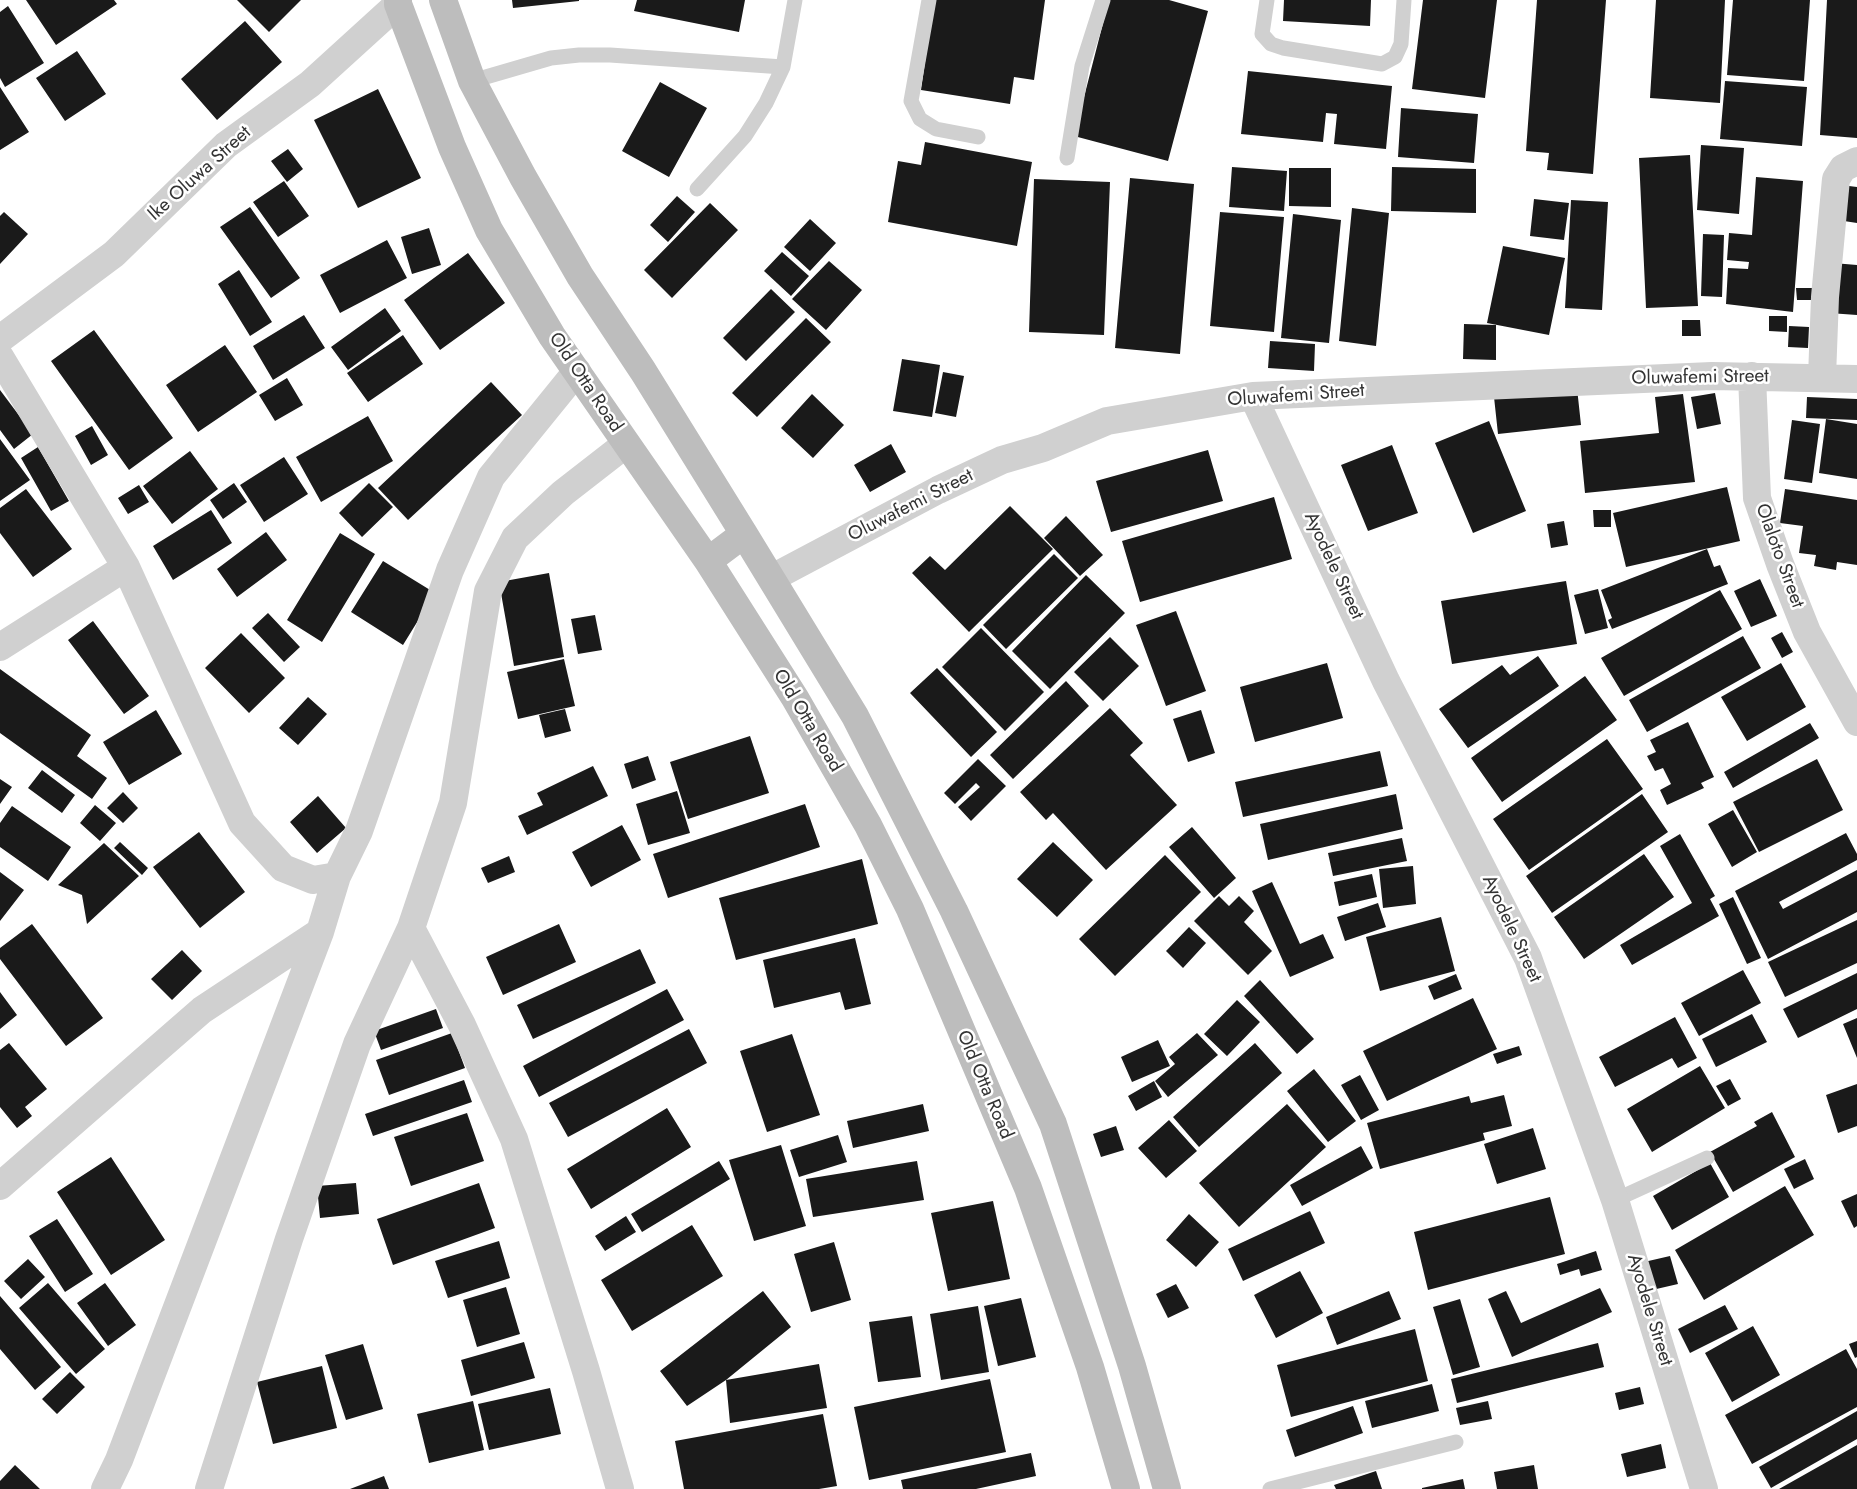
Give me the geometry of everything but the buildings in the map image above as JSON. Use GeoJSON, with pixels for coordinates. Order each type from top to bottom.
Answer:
{"type":"FeatureCollection","features":[{"type":"Feature","properties":{"kind":"street"},"geometry":{"type":"LineString","coordinates":[[443,0],[472,82],[523,177],[580,276],[772,578],[855,716],[954,911],[1053,1124],[1132,1366],[1166,1489]]}},
{"type":"Feature","properties":{"kind":"street","name":"Ike Oluwa Street"},"geometry":{"type":"LineString","coordinates":[[0,339],[114,254],[226,145],[310,84],[398,2]]}},
{"type":"Feature","properties":{"kind":"street","name":"Old Otta Road"},"geometry":{"type":"LineString","coordinates":[[398,2],[452,147],[488,230],[552,336],[708,561],[795,698],[868,825],[910,908],[1028,1188],[1090,1367],[1126,1489]]}},
{"type":"Feature","properties":{"kind":"street"},"geometry":{"type":"LineString","coordinates":[[1822,377],[1825,297],[1836,178],[1843,168],[1857,161]]}},
{"type":"Feature","properties":{"kind":"street"},"geometry":{"type":"LineString","coordinates":[[0,358],[126,567],[242,823],[283,868],[313,880],[337,876]]}},
{"type":"Feature","properties":{"kind":"street"},"geometry":{"type":"LineString","coordinates":[[105,1489],[119,1460],[320,932],[337,876],[359,831],[450,570],[491,477],[577,371]]}},
{"type":"Feature","properties":{"kind":"street","name":"Oluwafemi Street"},"geometry":{"type":"LineString","coordinates":[[772,578],[938,490],[1002,460],[1043,448],[1107,421],[1253,396],[1712,376],[1857,378]]}},
{"type":"Feature","properties":{"kind":"street","name":"Olaloto Street"},"geometry":{"type":"LineString","coordinates":[[1752,376],[1757,498],[1806,632],[1857,722]]}},
{"type":"Feature","properties":{"kind":"street","name":"Ayodele Street"},"geometry":{"type":"LineString","coordinates":[[1253,396],[1386,681],[1528,958],[1615,1200],[1704,1489]]}},
{"type":"Feature","properties":{"kind":"street"},"geometry":{"type":"LineString","coordinates":[[209,1489],[289,1239],[357,1044],[411,928],[453,803],[488,590],[515,538],[620,435]]}},
{"type":"Feature","properties":{"kind":"street"},"geometry":{"type":"LineString","coordinates":[[708,561],[744,534]]}},
{"type":"Feature","properties":{"kind":"street"},"geometry":{"type":"LineString","coordinates":[[0,647],[126,567]]}},
{"type":"Feature","properties":{"kind":"street"},"geometry":{"type":"LineString","coordinates":[[411,928],[462,1025],[514,1138],[586,1371],[620,1489]]}},
{"type":"Feature","properties":{"kind":"street"},"geometry":{"type":"LineString","coordinates":[[0,1186],[202,1010],[320,932]]}},
{"type":"Feature","properties":{"kind":"lane"},"geometry":{"type":"LineString","coordinates":[[697,190],[744,136],[766,103],[783,67],[795,0]]}},
{"type":"Feature","properties":{"kind":"lane"},"geometry":{"type":"LineString","coordinates":[[929,0],[911,101],[920,120],[936,129],[978,137]]}},
{"type":"Feature","properties":{"kind":"lane"},"geometry":{"type":"LineString","coordinates":[[1067,158],[1082,66],[1103,0]]}},
{"type":"Feature","properties":{"kind":"lane"},"geometry":{"type":"LineString","coordinates":[[1267,0],[1262,34],[1270,44],[1283,48],[1382,64],[1395,57],[1400,44],[1404,0]]}},
{"type":"Feature","properties":{"kind":"lane"},"geometry":{"type":"LineString","coordinates":[[472,82],[551,58],[580,55],[610,54],[783,67]]}},
{"type":"Feature","properties":{"kind":"lane"},"geometry":{"type":"LineString","coordinates":[[1615,1200],[1707,1158]]}},
{"type":"Feature","properties":{"kind":"lane"},"geometry":{"type":"LineString","coordinates":[[1270,1489],[1456,1442]]}}]}
